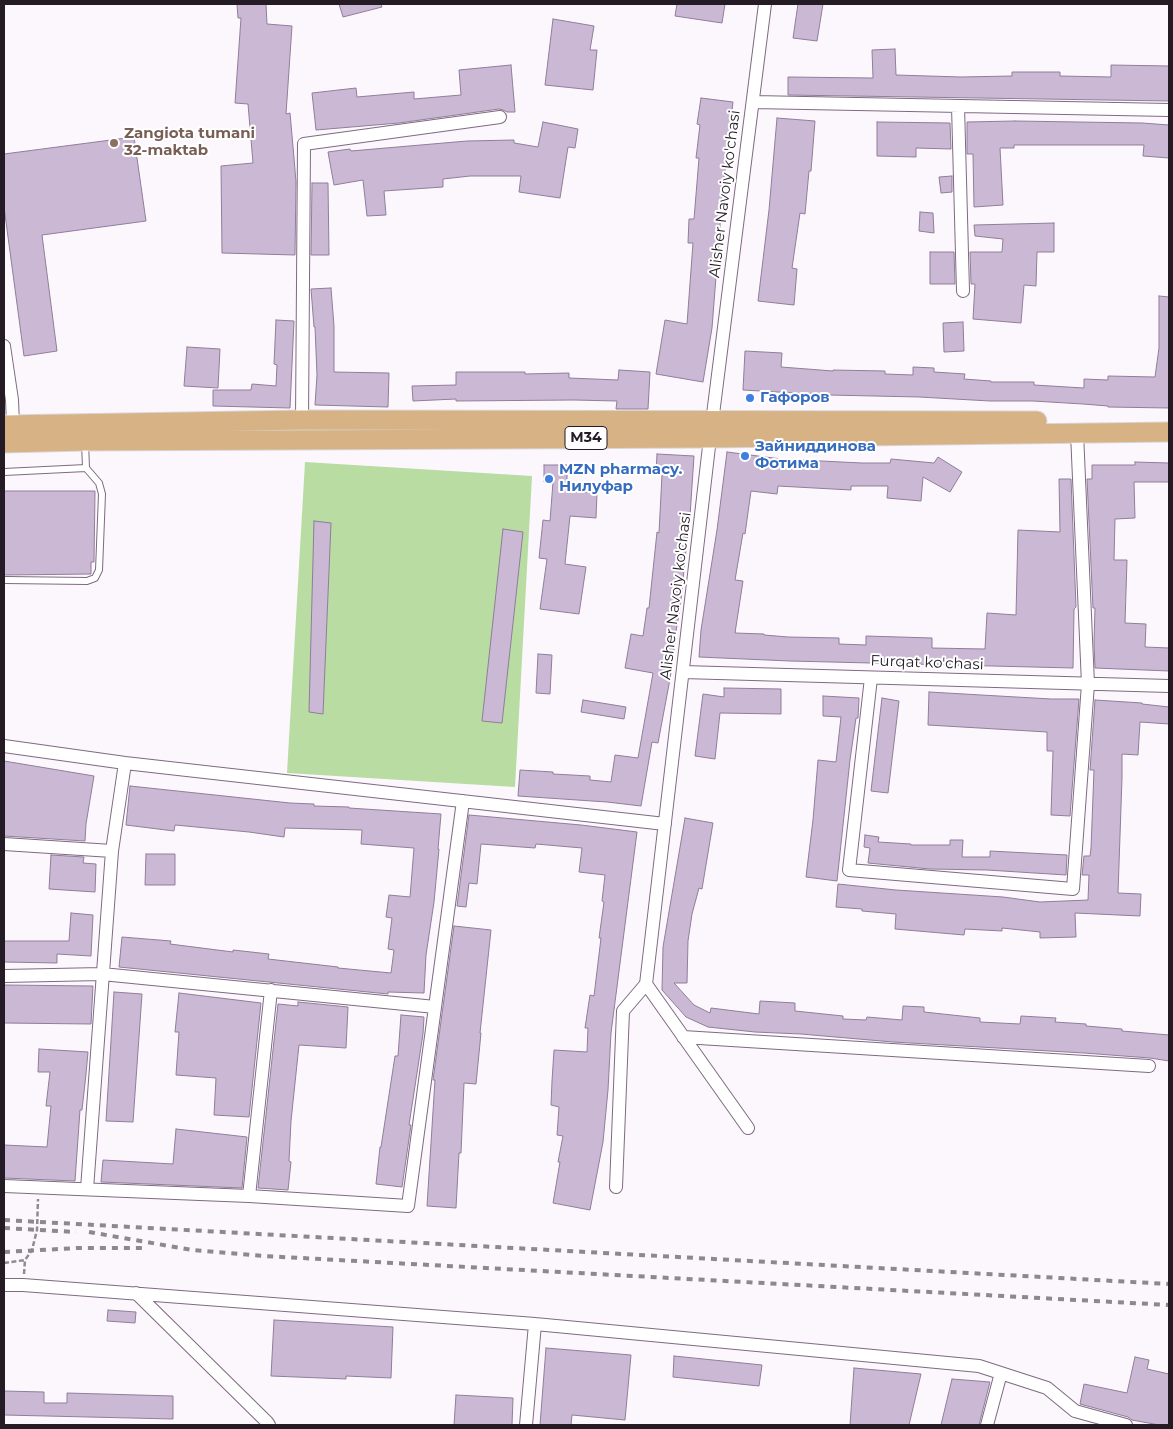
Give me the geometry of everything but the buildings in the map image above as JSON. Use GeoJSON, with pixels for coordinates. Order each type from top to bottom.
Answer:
{"type":"FeatureCollection","features":[{"type":"Feature","properties":{"kind":"main road","name":"M34"},"geometry":{"type":"LineString","coordinates":[[8,424],[302,420],[711,429],[1077,433],[1169,432]]}},
{"type":"Feature","properties":{"kind":"main road","name":"M34"},"geometry":{"type":"LineString","coordinates":[[4,443],[1169,420]]}},
{"type":"Feature","properties":{"kind":"street","name":"Alisher Navoiy ko'chasi"},"geometry":{"type":"LineString","coordinates":[[646,984],[711,429],[765,4]]}},
{"type":"Feature","properties":{"kind":"street"},"geometry":{"type":"LineString","coordinates":[[753,102],[1169,110]]}},
{"type":"Feature","properties":{"kind":"street"},"geometry":{"type":"LineString","coordinates":[[958,106],[963,291]]}},
{"type":"Feature","properties":{"kind":"street"},"geometry":{"type":"LineString","coordinates":[[302,420],[304,144],[500,117]]}},
{"type":"Feature","properties":{"kind":"street"},"geometry":{"type":"LineString","coordinates":[[4,346],[12,400],[8,424]]}},
{"type":"Feature","properties":{"kind":"street"},"geometry":{"type":"LineString","coordinates":[[870,678],[849,870],[1073,889],[1088,684],[1077,433]]}},
{"type":"Feature","properties":{"kind":"street","name":"Furqat ko'chasi"},"geometry":{"type":"LineString","coordinates":[[683,672],[1169,686]]}},
{"type":"Feature","properties":{"kind":"street"},"geometry":{"type":"LineString","coordinates":[[4,746],[125,763],[665,824]]}},
{"type":"Feature","properties":{"kind":"street"},"geometry":{"type":"LineString","coordinates":[[87,1189],[112,851],[125,763]]}},
{"type":"Feature","properties":{"kind":"street"},"geometry":{"type":"LineString","coordinates":[[4,1186],[249,1196],[408,1206],[463,801]]}},
{"type":"Feature","properties":{"kind":"street"},"geometry":{"type":"LineString","coordinates":[[4,844],[112,851]]}},
{"type":"Feature","properties":{"kind":"street"},"geometry":{"type":"LineString","coordinates":[[4,976],[102,974],[435,1007]]}},
{"type":"Feature","properties":{"kind":"street"},"geometry":{"type":"LineString","coordinates":[[616,1187],[623,1011],[646,984],[748,1128]]}},
{"type":"Feature","properties":{"kind":"street"},"geometry":{"type":"LineString","coordinates":[[249,1196],[271,990]]}},
{"type":"Feature","properties":{"kind":"street"},"geometry":{"type":"LineString","coordinates":[[683,1036],[1149,1066]]}},
{"type":"Feature","properties":{"kind":"street"},"geometry":{"type":"LineString","coordinates":[[4,1285],[136,1293],[535,1324],[979,1366],[1048,1388],[1075,1411],[1126,1425]]}},
{"type":"Feature","properties":{"kind":"street"},"geometry":{"type":"LineString","coordinates":[[136,1293],[269,1425]]}},
{"type":"Feature","properties":{"kind":"street"},"geometry":{"type":"LineString","coordinates":[[526,1425],[535,1324]]}},
{"type":"Feature","properties":{"kind":"street"},"geometry":{"type":"LineString","coordinates":[[986,1425],[1001,1373]]}},
{"type":"Feature","properties":{"kind":"lane"},"geometry":{"type":"LineString","coordinates":[[6,580],[87,581],[94,578],[100,570],[102,494],[99,483],[86,468],[85,440]]}},
{"type":"Feature","properties":{"kind":"lane"},"geometry":{"type":"LineString","coordinates":[[4,472],[86,468]]}},
{"type":"Feature","properties":{"kind":"path"},"geometry":{"type":"LineString","coordinates":[[4,1263],[25,1260],[32,1250],[36,1230],[39,1188]]}},
{"type":"Feature","properties":{"kind":"green space"},"geometry":{"type":"Polygon","coordinates":[[[305,462],[532,476],[515,787],[287,773],[305,462]]]}},
{"type":"Feature","properties":{"kind":"railway"},"geometry":{"type":"LineString","coordinates":[[4,1220],[1169,1284]]}},
{"type":"Feature","properties":{"kind":"railway"},"geometry":{"type":"LineString","coordinates":[[4,1228],[76,1232]]}},
{"type":"Feature","properties":{"kind":"railway"},"geometry":{"type":"LineString","coordinates":[[89,1232],[192,1250],[264,1256],[1169,1305]]}},
{"type":"Feature","properties":{"kind":"railway"},"geometry":{"type":"LineString","coordinates":[[4,1252],[78,1248],[146,1248]]}},
{"type":"Feature","properties":{"kind":"place","name":"Zangiota tumani 32-maktab"},"geometry":{"type":"Point","coordinates":[114,143]}},
{"type":"Feature","properties":{"kind":"place","name":"Гафоров"},"geometry":{"type":"Point","coordinates":[750,398]}},
{"type":"Feature","properties":{"kind":"place","name":"Зайниддинова Фотима"},"geometry":{"type":"Point","coordinates":[745,456]}},
{"type":"Feature","properties":{"kind":"place","name":"MZN pharmacy. Нилуфар"},"geometry":{"type":"Point","coordinates":[549,479]}}]}
